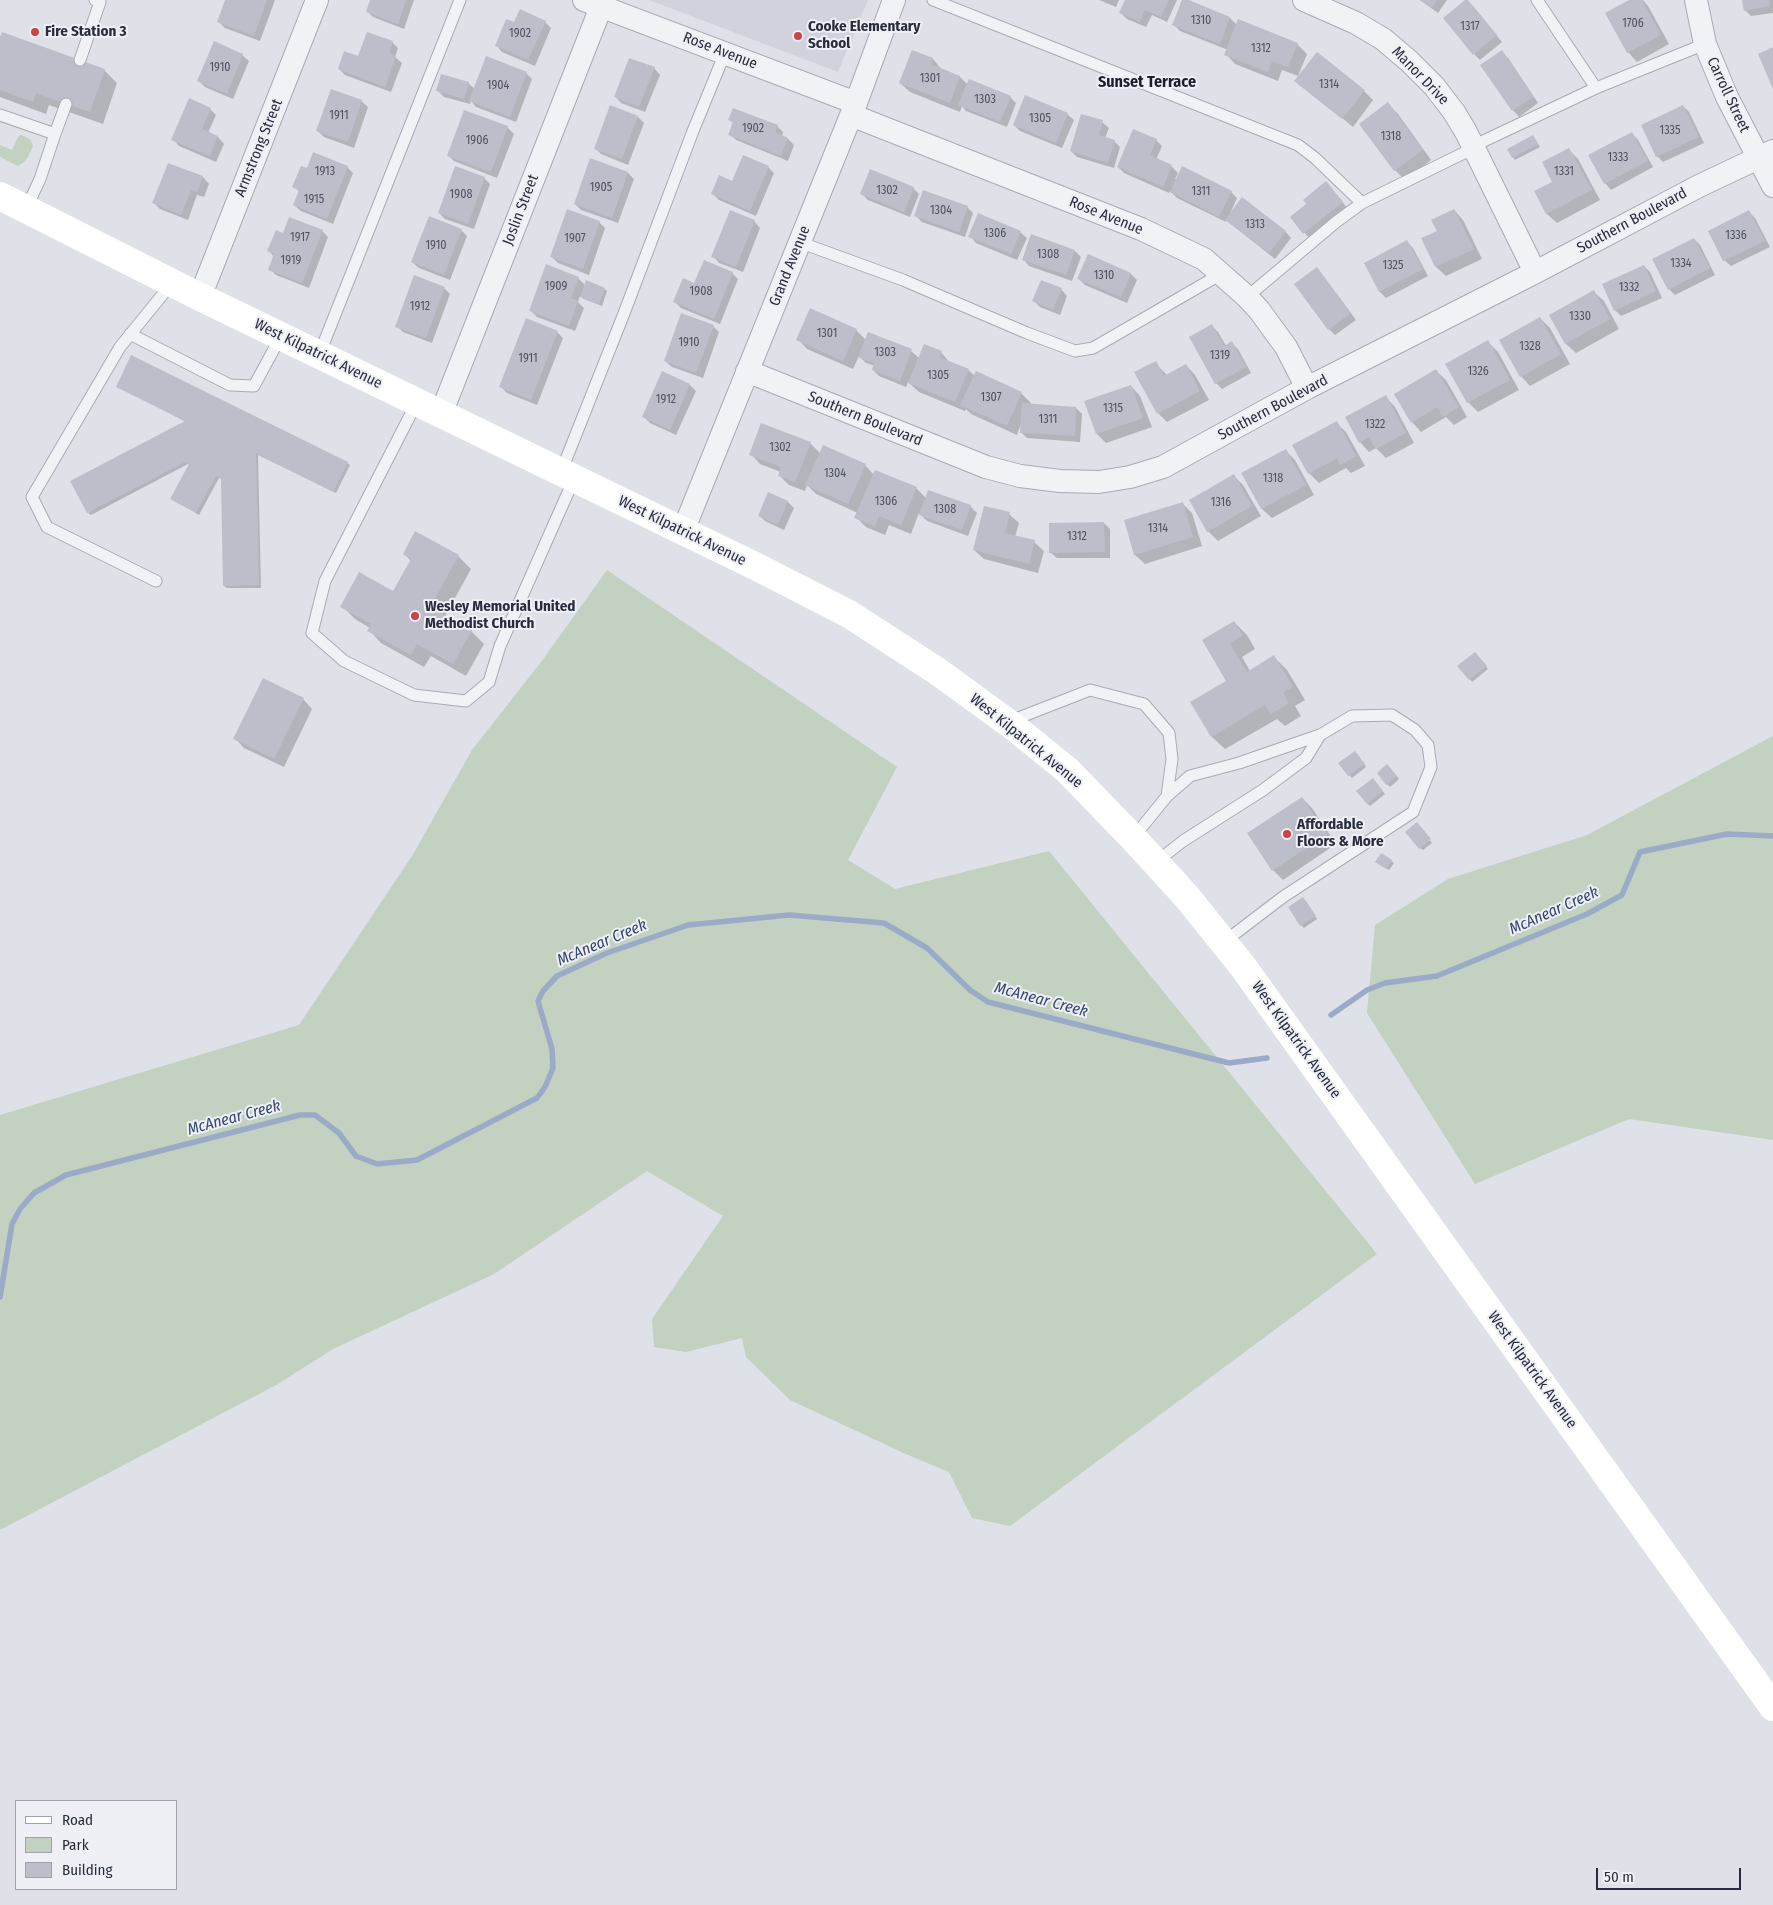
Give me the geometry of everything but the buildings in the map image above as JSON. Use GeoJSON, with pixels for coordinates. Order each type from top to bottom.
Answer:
{"type":"FeatureCollection","features":[{"type":"Feature","properties":{"kind":"main road","name":"West Kilpatrick Avenue"},"geometry":{"type":"LineString","coordinates":[[0,196],[200,297],[684,531],[849,614],[936,671],[1007,722],[1067,770],[1187,897],[1224,942],[1297,1041],[1773,1707]]}},
{"type":"Feature","properties":{"kind":"street","name":"Armstrong Street"},"geometry":{"type":"LineString","coordinates":[[200,297],[317,0]]}},
{"type":"Feature","properties":{"kind":"street","name":"Grand Avenue"},"geometry":{"type":"LineString","coordinates":[[684,531],[746,372],[854,109],[894,0]]}},
{"type":"Feature","properties":{"kind":"street","name":"Manor Drive"},"geometry":{"type":"LineString","coordinates":[[1304,0],[1356,23],[1383,39],[1434,86],[1454,112],[1535,272]]}},
{"type":"Feature","properties":{"kind":"street","name":"Carroll Street"},"geometry":{"type":"LineString","coordinates":[[1696,0],[1705,44],[1728,97],[1766,154],[1773,186]]}},
{"type":"Feature","properties":{"kind":"street","name":"Rose Avenue"},"geometry":{"type":"LineString","coordinates":[[592,3],[725,53],[1141,230],[1204,259],[1248,297],[1277,334],[1307,388]]}},
{"type":"Feature","properties":{"kind":"street","name":"Joslin Street"},"geometry":{"type":"LineString","coordinates":[[429,408],[592,3]]}},
{"type":"Feature","properties":{"kind":"street","name":"Southern Boulevard"},"geometry":{"type":"LineString","coordinates":[[746,372],[982,466],[1020,476],[1060,481],[1099,482],[1130,477],[1163,467],[1307,388],[1535,272],[1698,186],[1766,154]]}},
{"type":"Feature","properties":{"kind":"lane"},"geometry":{"type":"LineString","coordinates":[[80,60],[100,2],[95,0]]}},
{"type":"Feature","properties":{"kind":"lane"},"geometry":{"type":"LineString","coordinates":[[319,355],[460,0]]}},
{"type":"Feature","properties":{"kind":"lane"},"geometry":{"type":"LineString","coordinates":[[933,0],[1298,145],[1315,158],[1362,204]]}},
{"type":"Feature","properties":{"kind":"lane"},"geometry":{"type":"LineString","coordinates":[[1537,0],[1596,88]]}},
{"type":"Feature","properties":{"kind":"lane"},"geometry":{"type":"LineString","coordinates":[[1248,297],[1336,222],[1362,204],[1473,147],[1596,88],[1705,44]]}},
{"type":"Feature","properties":{"kind":"lane"},"geometry":{"type":"LineString","coordinates":[[429,408],[325,581],[312,634],[344,661],[414,695],[466,701],[489,682],[500,646],[567,475],[622,316],[725,53]]}},
{"type":"Feature","properties":{"kind":"lane"},"geometry":{"type":"LineString","coordinates":[[25,210],[40,179],[66,104]]}},
{"type":"Feature","properties":{"kind":"lane"},"geometry":{"type":"LineString","coordinates":[[0,115],[55,134]]}},
{"type":"Feature","properties":{"kind":"lane"},"geometry":{"type":"LineString","coordinates":[[799,242],[904,280],[1027,333],[1075,351],[1093,348],[1221,274]]}},
{"type":"Feature","properties":{"kind":"lane"},"geometry":{"type":"LineString","coordinates":[[156,581],[47,527],[32,497],[120,347],[172,283]]}},
{"type":"Feature","properties":{"kind":"lane"},"geometry":{"type":"LineString","coordinates":[[130,334],[230,385],[254,386],[281,336]]}},
{"type":"Feature","properties":{"kind":"lane"},"geometry":{"type":"LineString","coordinates":[[1007,722],[1090,690],[1144,704],[1169,733],[1172,759],[1167,796]]}},
{"type":"Feature","properties":{"kind":"lane"},"geometry":{"type":"LineString","coordinates":[[1133,838],[1167,796],[1190,776],[1239,763],[1320,736],[1352,716],[1392,715],[1415,730],[1428,745],[1431,767],[1413,812],[1282,897],[1224,942]]}},
{"type":"Feature","properties":{"kind":"lane"},"geometry":{"type":"LineString","coordinates":[[1155,863],[1184,841],[1263,790],[1306,758],[1320,736]]}},
{"type":"Feature","properties":{"kind":"shaded area","name":"Cooke Elementary School"},"geometry":{"type":"Polygon","coordinates":[[[649,0],[868,0],[838,72],[649,0]]]}},
{"type":"Feature","properties":{"kind":"green space"},"geometry":{"type":"Polygon","coordinates":[[[21,135],[30,139],[33,146],[28,157],[18,166],[0,157],[0,145],[12,150],[18,137],[21,135]]]}},
{"type":"Feature","properties":{"kind":"green space"},"geometry":{"type":"Polygon","coordinates":[[[607,570],[897,767],[848,860],[895,889],[1049,851],[1377,1254],[1010,1526],[972,1518],[949,1472],[790,1400],[746,1357],[742,1338],[686,1352],[654,1347],[652,1319],[723,1216],[647,1171],[494,1274],[333,1349],[278,1384],[0,1530],[0,1115],[299,1025],[412,856],[472,750],[541,662],[607,570]]]}},
{"type":"Feature","properties":{"kind":"green space"},"geometry":{"type":"Polygon","coordinates":[[[1773,736],[1773,1140],[1629,1119],[1475,1184],[1367,1013],[1375,925],[1448,879],[1587,835],[1773,736]]]}},
{"type":"Feature","properties":{"kind":"waterway","name":"McAnear Creek"},"geometry":{"type":"LineString","coordinates":[[1331,1015],[1367,990],[1385,983],[1437,976],[1587,914],[1622,895],[1640,852],[1727,834],[1773,836]]}},
{"type":"Feature","properties":{"kind":"waterway","name":"McAnear Creek"},"geometry":{"type":"LineString","coordinates":[[0,1297],[12,1224],[20,1209],[34,1193],[66,1175],[300,1115],[315,1115],[339,1133],[356,1156],[377,1164],[417,1160],[537,1098],[545,1087],[553,1068],[552,1049],[538,1001],[543,991],[557,976],[607,953],[688,925],[789,915],[884,923],[927,948],[970,990],[988,1002],[1229,1063],[1267,1058]]}},
{"type":"Feature","properties":{"kind":"place","name":"Fire Station 3"},"geometry":{"type":"Point","coordinates":[35,32]}},
{"type":"Feature","properties":{"kind":"place","name":"Cooke Elementary School"},"geometry":{"type":"Point","coordinates":[798,36]}},
{"type":"Feature","properties":{"kind":"place","name":"Wesley Memorial United Methodist Church"},"geometry":{"type":"Point","coordinates":[415,616]}},
{"type":"Feature","properties":{"kind":"place","name":"Affordable Floors & More"},"geometry":{"type":"Point","coordinates":[1287,834]}},
{"type":"Feature","properties":{"kind":"district","name":"Sunset Terrace"},"geometry":{"type":"Point","coordinates":[1147,83]}}]}
